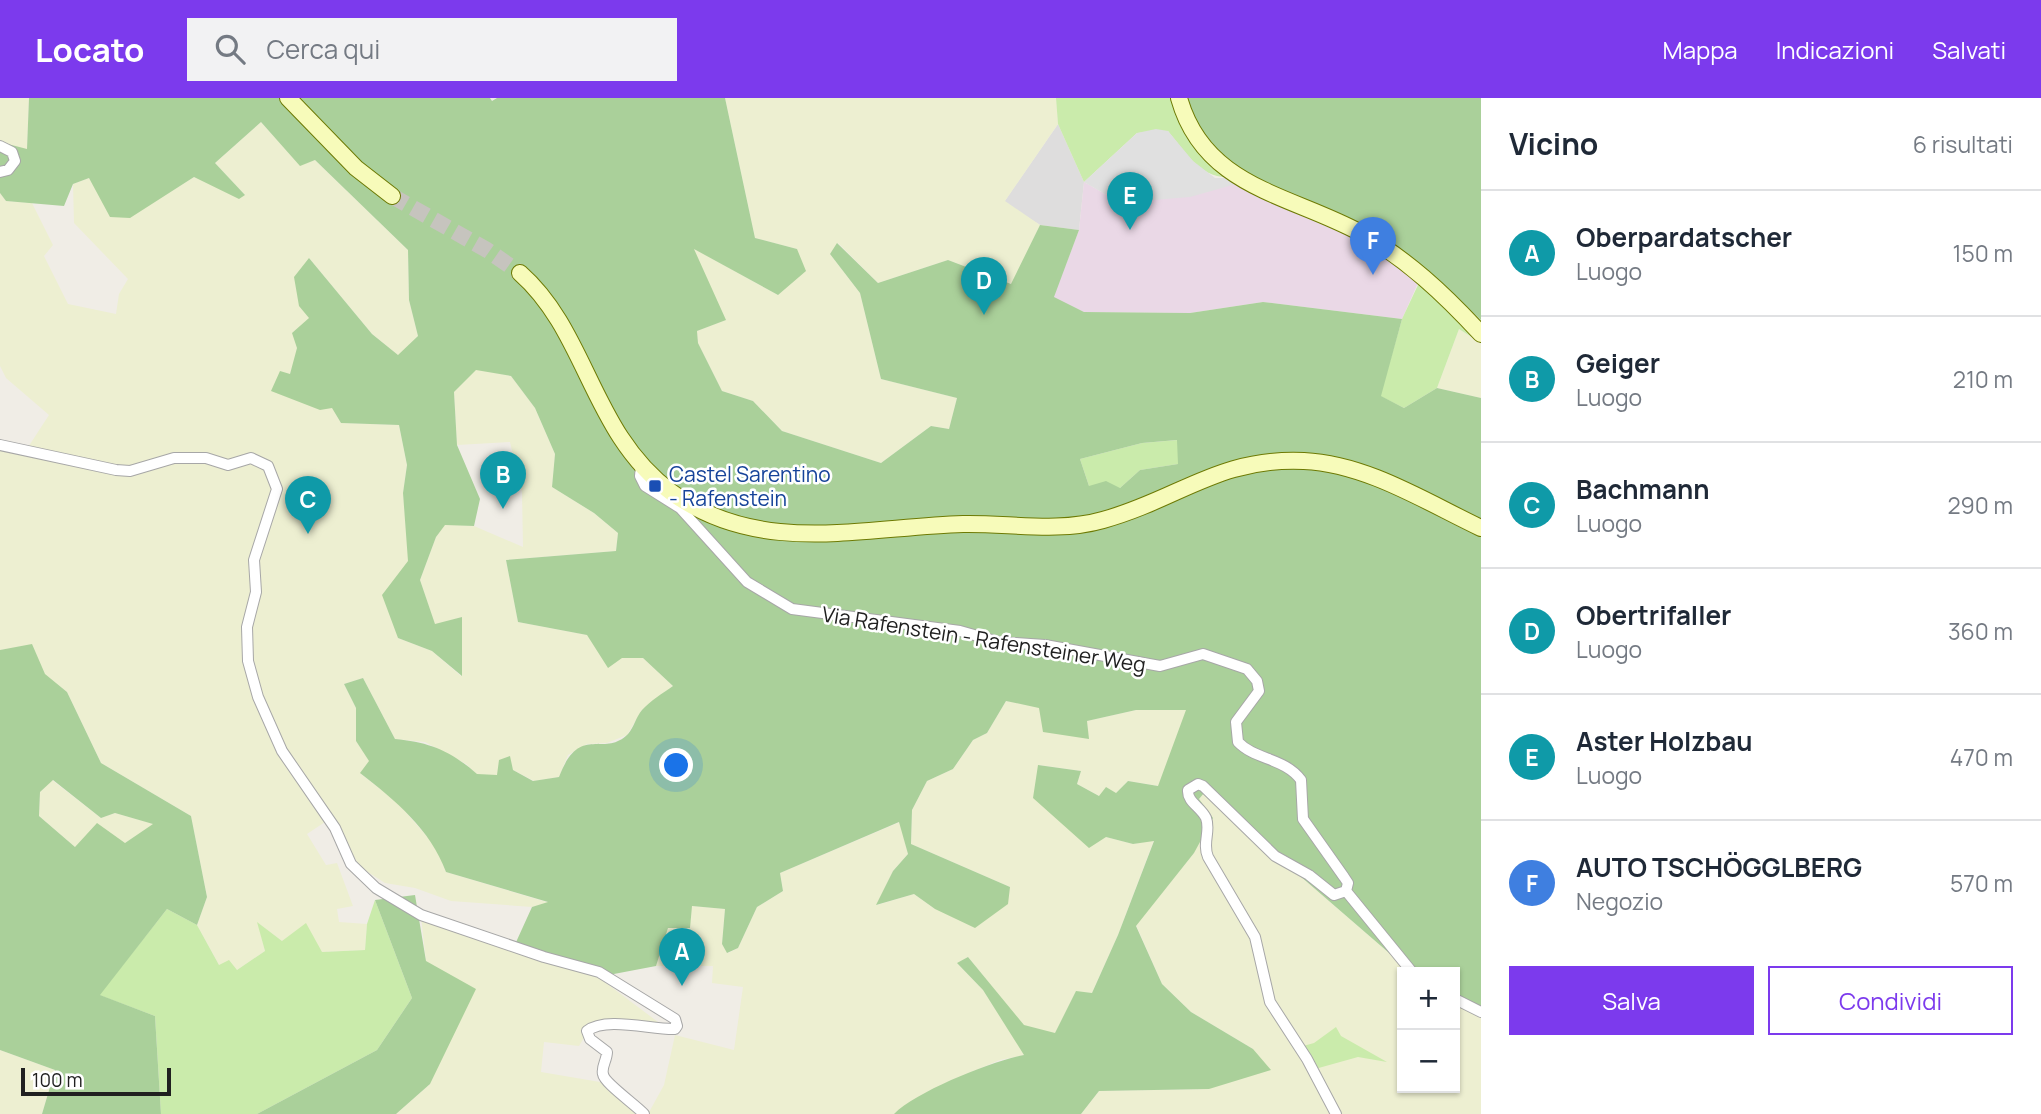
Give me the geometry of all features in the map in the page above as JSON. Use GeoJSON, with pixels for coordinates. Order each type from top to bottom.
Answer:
{"type":"FeatureCollection","features":[{"type":"Feature","properties":{"kind":"main road"},"geometry":{"type":"LineString","coordinates":[[288,98],[356,168],[392,196]]}},
{"type":"Feature","properties":{"kind":"main road"},"geometry":{"type":"LineString","coordinates":[[1179,98],[1189,124],[1204,148],[1237,178],[1335,220],[1403,260],[1448,297],[1481,334]]}},
{"type":"Feature","properties":{"kind":"main road"},"geometry":{"type":"LineString","coordinates":[[520,273],[552,311],[603,412],[621,442],[642,466],[671,492],[707,512],[755,529],[792,534],[850,534],[963,524],[1050,526],[1099,521],[1128,513],[1237,466],[1281,461],[1343,466],[1481,528]]}},
{"type":"Feature","properties":{"kind":"street"},"geometry":{"type":"LineString","coordinates":[[0,146],[12,152],[15,161],[8,170],[0,172]]}},
{"type":"Feature","properties":{"kind":"street"},"geometry":{"type":"LineString","coordinates":[[0,445],[116,470],[130,471],[167,459],[206,457],[228,465],[251,457],[268,466],[277,489],[254,560],[256,592],[247,627],[248,661],[258,697],[282,751],[335,828],[351,864],[392,899],[433,919],[544,957],[599,972],[675,1019],[675,1029],[597,1026],[587,1031],[590,1039],[607,1052],[602,1071],[606,1082],[626,1095],[644,1114]]}},
{"type":"Feature","properties":{"kind":"street","name":"Via Rafenstein - Rafensteiner Weg"},"geometry":{"type":"LineString","coordinates":[[642,466],[640,476],[645,486],[680,508],[747,582],[792,609],[960,631],[1004,643],[1045,645],[1160,666],[1203,654],[1247,669],[1257,681],[1259,691],[1236,722],[1238,742],[1247,749],[1289,768],[1301,780],[1303,819],[1345,877],[1348,883],[1346,891]]}},
{"type":"Feature","properties":{"kind":"street"},"geometry":{"type":"LineString","coordinates":[[1336,1114],[1307,1059],[1270,1002],[1255,937],[1208,857],[1204,844],[1208,824],[1204,814],[1190,799],[1188,790],[1198,784],[1203,786],[1276,856],[1309,875],[1334,895],[1346,891],[1408,967]]}},
{"type":"Feature","properties":{"kind":"street"},"geometry":{"type":"LineString","coordinates":[[1460,1002],[1481,1012]]}},
{"type":"Feature","properties":{"kind":"shaded area"},"geometry":{"type":"Polygon","coordinates":[[[1058,124],[1084,182],[1079,230],[1040,225],[1004,202],[1058,124]]]}},
{"type":"Feature","properties":{"kind":"shaded area"},"geometry":{"type":"Polygon","coordinates":[[[1156,129],[1168,131],[1193,161],[1215,178],[1237,178],[1243,182],[1190,197],[1153,200],[1105,194],[1084,182],[1137,133],[1156,129]]]}},
{"type":"Feature","properties":{"kind":"shaded area"},"geometry":{"type":"Polygon","coordinates":[[[1084,182],[1105,194],[1129,199],[1243,182],[1322,214],[1422,274],[1402,319],[1263,302],[1190,313],[1084,312],[1053,298],[1079,230],[1084,182]]]}},
{"type":"Feature","properties":{"kind":"green space"},"geometry":{"type":"Polygon","coordinates":[[[0,98],[29,98],[27,150],[0,142],[0,98]]]}},
{"type":"Feature","properties":{"kind":"green space"},"geometry":{"type":"Polygon","coordinates":[[[29,98],[490,98],[492,101],[497,98],[725,98],[755,238],[797,249],[806,271],[778,295],[694,249],[726,320],[697,331],[698,343],[722,391],[753,401],[782,431],[881,463],[931,426],[949,429],[957,398],[881,379],[860,293],[830,254],[837,243],[878,283],[948,260],[1011,284],[1040,225],[1079,230],[1054,297],[1084,312],[1190,313],[1263,302],[1402,319],[1381,396],[1404,408],[1437,388],[1481,398],[1481,1007],[1460,996],[1460,967],[1403,965],[1204,793],[1199,799],[1213,818],[1194,853],[1136,926],[1162,984],[1191,1012],[1253,1049],[1271,1070],[1209,1089],[1099,1091],[1081,1114],[894,1114],[920,1096],[956,1078],[1024,1055],[983,990],[957,963],[968,957],[1024,1025],[1055,1033],[1076,991],[1092,993],[1118,935],[1154,841],[1133,844],[1106,837],[1089,848],[1033,798],[1038,765],[1081,771],[1077,784],[1099,796],[1106,787],[1116,793],[1128,781],[1158,786],[1186,710],[1136,710],[1087,721],[1089,739],[1043,732],[1039,708],[1006,701],[987,733],[973,740],[953,769],[927,781],[912,810],[911,844],[1010,887],[1008,904],[975,928],[935,909],[914,894],[876,905],[893,871],[908,854],[899,822],[780,873],[783,891],[757,907],[738,948],[727,953],[722,944],[725,909],[692,906],[690,928],[668,928],[656,966],[598,977],[512,951],[532,907],[548,902],[446,872],[431,842],[421,829],[399,805],[360,773],[369,761],[356,741],[356,708],[344,684],[363,678],[395,739],[419,742],[439,749],[477,774],[497,775],[499,760],[510,756],[513,770],[533,781],[559,777],[575,751],[583,746],[619,741],[628,734],[645,707],[673,686],[643,658],[622,658],[608,668],[587,635],[518,622],[506,560],[616,551],[618,533],[594,513],[552,487],[555,454],[535,408],[511,376],[476,370],[454,392],[457,445],[480,499],[474,526],[445,525],[436,537],[420,580],[435,624],[462,617],[462,676],[432,651],[398,638],[382,595],[408,561],[403,493],[407,465],[399,425],[341,423],[332,408],[320,410],[271,391],[280,371],[290,374],[297,348],[292,333],[309,318],[299,306],[294,277],[309,258],[372,334],[398,355],[418,336],[409,300],[408,250],[315,160],[300,166],[261,122],[215,163],[245,195],[239,199],[194,177],[130,218],[110,217],[89,178],[73,184],[64,206],[6,201],[0,193],[0,142],[27,149],[29,98]],[[1177,440],[1142,443],[1080,459],[1089,486],[1106,481],[1120,488],[1140,470],[1178,464],[1177,440]]]}},
{"type":"Feature","properties":{"kind":"green space"},"geometry":{"type":"Polygon","coordinates":[[[725,98],[1056,98],[1058,124],[1005,201],[1040,225],[1012,284],[948,260],[878,283],[838,243],[830,254],[860,293],[881,379],[957,398],[949,429],[931,426],[881,463],[782,431],[753,401],[722,391],[698,343],[697,331],[725,320],[693,248],[778,295],[797,249],[755,238],[725,98]]]}},
{"type":"Feature","properties":{"kind":"green space"},"geometry":{"type":"Polygon","coordinates":[[[1056,98],[1186,98],[1237,178],[1205,171],[1190,158],[1168,131],[1137,133],[1084,182],[1058,124],[1056,98]]]}},
{"type":"Feature","properties":{"kind":"green space"},"geometry":{"type":"Polygon","coordinates":[[[1186,98],[1481,98],[1481,320],[1425,270],[1242,175],[1203,137],[1186,98]]]}},
{"type":"Feature","properties":{"kind":"green space"},"geometry":{"type":"Polygon","coordinates":[[[261,122],[300,165],[315,160],[408,250],[409,300],[418,336],[399,356],[372,334],[309,258],[310,318],[290,374],[332,407],[341,423],[399,425],[407,465],[403,493],[409,561],[398,638],[432,651],[461,676],[462,617],[435,625],[420,580],[436,537],[445,524],[474,526],[523,547],[522,493],[510,442],[457,445],[454,392],[476,369],[511,376],[535,408],[555,454],[552,487],[594,513],[618,533],[616,551],[506,560],[518,622],[587,635],[622,658],[643,658],[673,686],[642,710],[627,735],[607,743],[587,744],[568,755],[559,777],[534,781],[513,770],[498,775],[477,775],[466,764],[425,742],[395,739],[363,678],[344,684],[356,708],[356,741],[370,761],[361,774],[397,802],[437,848],[446,872],[550,903],[532,907],[451,901],[415,888],[385,883],[360,867],[331,818],[307,834],[326,865],[337,863],[353,906],[337,909],[339,922],[367,924],[365,950],[322,952],[282,941],[258,923],[265,951],[237,970],[219,965],[197,925],[207,897],[191,816],[101,763],[67,692],[45,675],[32,645],[0,650],[0,447],[23,455],[49,415],[6,378],[0,366],[0,193],[6,201],[32,203],[53,245],[44,256],[68,304],[116,314],[119,294],[128,279],[74,223],[73,184],[89,178],[130,217],[194,177],[245,195],[215,163],[261,122]]]}},
{"type":"Feature","properties":{"kind":"green space"},"geometry":{"type":"Polygon","coordinates":[[[1425,270],[1481,320],[1481,343],[1459,329],[1437,388],[1404,408],[1380,396],[1402,319],[1425,270]]]}},
{"type":"Feature","properties":{"kind":"green space"},"geometry":{"type":"Polygon","coordinates":[[[1459,329],[1481,343],[1481,398],[1437,388],[1459,329]]]}},
{"type":"Feature","properties":{"kind":"green space"},"geometry":{"type":"Polygon","coordinates":[[[1178,440],[1178,464],[1140,470],[1120,488],[1089,486],[1080,459],[1142,443],[1178,440]]]}},
{"type":"Feature","properties":{"kind":"green space"},"geometry":{"type":"Polygon","coordinates":[[[32,644],[45,674],[67,692],[101,763],[191,816],[207,897],[197,925],[167,909],[100,995],[155,1016],[161,1114],[42,1114],[55,1070],[0,1050],[0,650],[32,644]],[[53,780],[40,792],[39,816],[75,847],[97,823],[125,843],[153,824],[115,813],[101,818],[53,780]]]}},
{"type":"Feature","properties":{"kind":"green space"},"geometry":{"type":"Polygon","coordinates":[[[1006,701],[1039,707],[1088,738],[1087,721],[1136,710],[1187,710],[1159,786],[1128,781],[1116,793],[1099,796],[1077,784],[1081,771],[1039,765],[1106,837],[1133,844],[1154,840],[1118,935],[1092,993],[1076,992],[1055,1034],[1024,1026],[968,957],[958,964],[983,990],[1025,1055],[1000,1060],[964,1075],[894,1114],[648,1114],[664,1085],[675,1035],[734,1050],[743,987],[712,983],[713,966],[656,966],[668,928],[692,906],[725,909],[722,944],[728,953],[738,948],[757,907],[783,891],[780,873],[900,822],[908,854],[893,871],[877,905],[914,894],[935,909],[1010,887],[911,844],[912,810],[927,781],[953,769],[973,740],[987,733],[1006,701]]]}},
{"type":"Feature","properties":{"kind":"green space"},"geometry":{"type":"Polygon","coordinates":[[[52,780],[101,818],[115,813],[154,824],[125,843],[75,847],[39,816],[40,792],[52,780]]]}},
{"type":"Feature","properties":{"kind":"green space"},"geometry":{"type":"Polygon","coordinates":[[[1204,793],[1407,967],[1397,967],[1397,1093],[1460,1093],[1460,996],[1481,1007],[1481,1114],[1081,1114],[1099,1091],[1209,1089],[1253,1049],[1191,1012],[1162,984],[1136,925],[1194,853],[1199,799],[1204,793]]]}},
{"type":"Feature","properties":{"kind":"green space"},"geometry":{"type":"Polygon","coordinates":[[[415,895],[426,961],[476,989],[430,1084],[396,1114],[257,1114],[377,1050],[412,998],[375,900],[415,895]]]}},
{"type":"Feature","properties":{"kind":"green space"},"geometry":{"type":"Polygon","coordinates":[[[375,900],[412,998],[377,1050],[257,1114],[161,1114],[155,1016],[99,995],[167,909],[197,925],[219,965],[229,960],[237,970],[265,951],[257,922],[282,941],[306,923],[322,952],[365,950],[367,924],[375,900]]]}},
{"type":"Feature","properties":{"kind":"green space"},"geometry":{"type":"Polygon","coordinates":[[[421,917],[512,951],[598,977],[658,1022],[593,1023],[579,1046],[544,1042],[541,1072],[600,1082],[638,1114],[396,1114],[430,1084],[426,961],[421,917]]]}},
{"type":"Feature","properties":{"kind":"green space"},"geometry":{"type":"Polygon","coordinates":[[[1336,1027],[1341,1036],[1387,1062],[1358,1057],[1315,1069],[1296,1048],[1314,1043],[1336,1027]]]}},
{"type":"Feature","properties":{"kind":"green space"},"geometry":{"type":"Polygon","coordinates":[[[0,1050],[55,1070],[42,1114],[0,1114],[0,1050]]]}},
{"type":"Feature","properties":{"kind":"tunnel"},"geometry":{"type":"LineString","coordinates":[[392,196],[487,250],[520,273]]}},
{"type":"Feature","properties":{"kind":"place","name":"Aster Holzbau"},"geometry":{"type":"Point","coordinates":[1130,230]}},
{"type":"Feature","properties":{"kind":"place","name":"AUTO TSCHÖGGLBERG"},"geometry":{"type":"Point","coordinates":[1373,275]}},
{"type":"Feature","properties":{"kind":"place","name":"Obertrifaller"},"geometry":{"type":"Point","coordinates":[984,315]}},
{"type":"Feature","properties":{"kind":"place","name":"Castel Sarentino - Rafenstein"},"geometry":{"type":"Point","coordinates":[655,486]}},
{"type":"Feature","properties":{"kind":"place","name":"Geiger"},"geometry":{"type":"Point","coordinates":[503,509]}},
{"type":"Feature","properties":{"kind":"place","name":"Bachmann"},"geometry":{"type":"Point","coordinates":[308,534]}},
{"type":"Feature","properties":{"kind":"place","name":"Oberpardatscher"},"geometry":{"type":"Point","coordinates":[682,986]}}]}
